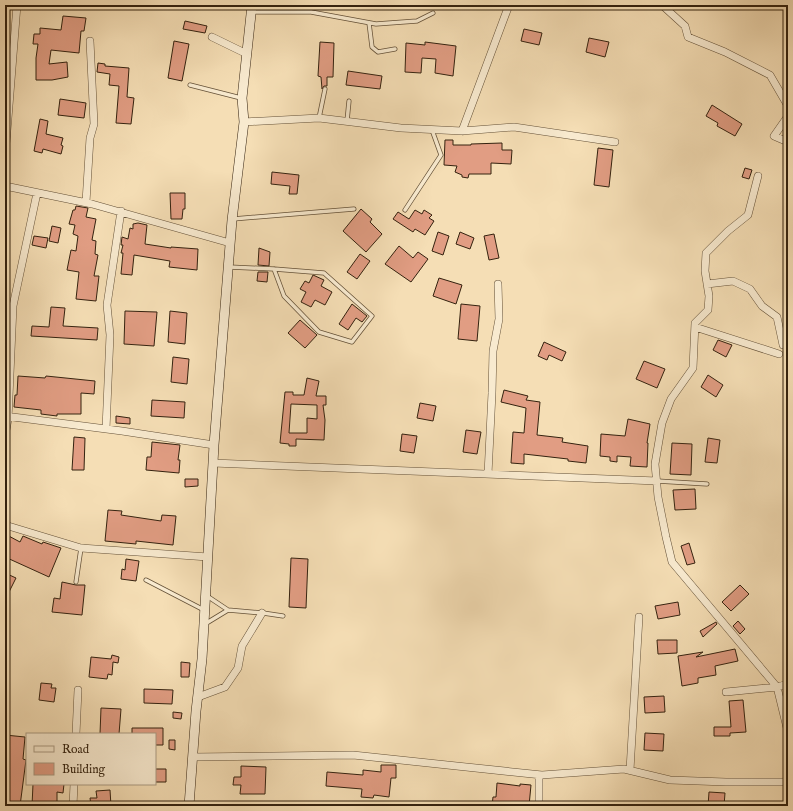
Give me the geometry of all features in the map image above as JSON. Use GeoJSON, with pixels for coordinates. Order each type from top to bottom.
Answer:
{"type":"FeatureCollection","features":[{"type":"Feature","properties":{"kind":"main road"},"geometry":{"type":"LineString","coordinates":[[190,806],[202,659],[214,445],[232,220],[244,122],[242,98],[251,9]]}},
{"type":"Feature","properties":{"kind":"street"},"geometry":{"type":"LineString","coordinates":[[5,156],[8,83],[17,5]]}},
{"type":"Feature","properties":{"kind":"street"},"geometry":{"type":"LineString","coordinates":[[462,131],[509,5]]}},
{"type":"Feature","properties":{"kind":"street"},"geometry":{"type":"LineString","coordinates":[[662,5],[686,26],[688,37],[725,52],[770,75],[788,106]]}},
{"type":"Feature","properties":{"kind":"street"},"geometry":{"type":"LineString","coordinates":[[212,37],[247,54]]}},
{"type":"Feature","properties":{"kind":"street"},"geometry":{"type":"LineString","coordinates":[[86,202],[90,138],[94,124],[90,41]]}},
{"type":"Feature","properties":{"kind":"street"},"geometry":{"type":"LineString","coordinates":[[788,116],[774,136],[788,142]]}},
{"type":"Feature","properties":{"kind":"street"},"geometry":{"type":"LineString","coordinates":[[244,122],[319,118],[401,128],[462,131],[514,127],[615,142]]}},
{"type":"Feature","properties":{"kind":"street"},"geometry":{"type":"LineString","coordinates":[[758,176],[748,215],[728,231],[706,253],[705,271],[709,296],[708,310],[695,323],[693,368],[671,399],[662,423],[655,464],[666,537],[672,562],[777,687],[788,732]]}},
{"type":"Feature","properties":{"kind":"street"},"geometry":{"type":"LineString","coordinates":[[5,186],[86,202],[230,243]]}},
{"type":"Feature","properties":{"kind":"street"},"geometry":{"type":"LineString","coordinates":[[5,436],[13,306],[37,193]]}},
{"type":"Feature","properties":{"kind":"street"},"geometry":{"type":"LineString","coordinates":[[106,429],[110,335],[107,305],[121,211]]}},
{"type":"Feature","properties":{"kind":"street"},"geometry":{"type":"LineString","coordinates":[[707,284],[733,280],[750,289],[762,306],[777,317],[783,345]]}},
{"type":"Feature","properties":{"kind":"street"},"geometry":{"type":"LineString","coordinates":[[488,474],[493,351],[499,319],[498,284]]}},
{"type":"Feature","properties":{"kind":"street"},"geometry":{"type":"LineString","coordinates":[[695,327],[779,354]]}},
{"type":"Feature","properties":{"kind":"street"},"geometry":{"type":"LineString","coordinates":[[7,417],[106,429],[214,445]]}},
{"type":"Feature","properties":{"kind":"street"},"geometry":{"type":"LineString","coordinates":[[213,463],[657,481]]}},
{"type":"Feature","properties":{"kind":"street"},"geometry":{"type":"LineString","coordinates":[[5,525],[81,548],[208,557]]}},
{"type":"Feature","properties":{"kind":"street"},"geometry":{"type":"LineString","coordinates":[[198,697],[225,687],[238,668],[242,646],[262,613]]}},
{"type":"Feature","properties":{"kind":"street"},"geometry":{"type":"LineString","coordinates":[[630,770],[639,617]]}},
{"type":"Feature","properties":{"kind":"street"},"geometry":{"type":"LineString","coordinates":[[726,692],[777,687],[788,684]]}},
{"type":"Feature","properties":{"kind":"street"},"geometry":{"type":"LineString","coordinates":[[76,733],[78,690]]}},
{"type":"Feature","properties":{"kind":"street"},"geometry":{"type":"LineString","coordinates":[[193,757],[353,755],[539,775],[624,769],[670,780],[726,782],[788,781]]}},
{"type":"Feature","properties":{"kind":"street"},"geometry":{"type":"LineString","coordinates":[[539,775],[539,806]]}},
{"type":"Feature","properties":{"kind":"street"},"geometry":{"type":"LineString","coordinates":[[73,806],[74,785]]}},
{"type":"Feature","properties":{"kind":"lane"},"geometry":{"type":"LineString","coordinates":[[251,9],[312,12],[376,24],[417,21],[433,13]]}},
{"type":"Feature","properties":{"kind":"lane"},"geometry":{"type":"LineString","coordinates":[[369,23],[372,47],[378,52],[394,49]]}},
{"type":"Feature","properties":{"kind":"lane"},"geometry":{"type":"LineString","coordinates":[[190,85],[242,98]]}},
{"type":"Feature","properties":{"kind":"lane"},"geometry":{"type":"LineString","coordinates":[[319,118],[325,89]]}},
{"type":"Feature","properties":{"kind":"lane"},"geometry":{"type":"LineString","coordinates":[[347,121],[349,100]]}},
{"type":"Feature","properties":{"kind":"lane"},"geometry":{"type":"LineString","coordinates":[[405,210],[441,155],[432,129]]}},
{"type":"Feature","properties":{"kind":"lane"},"geometry":{"type":"LineString","coordinates":[[232,220],[354,208]]}},
{"type":"Feature","properties":{"kind":"lane"},"geometry":{"type":"LineString","coordinates":[[228,267],[274,269],[324,273],[372,316],[352,342],[318,332],[284,296],[274,269]]}},
{"type":"Feature","properties":{"kind":"lane"},"geometry":{"type":"LineString","coordinates":[[657,481],[707,484]]}},
{"type":"Feature","properties":{"kind":"lane"},"geometry":{"type":"LineString","coordinates":[[76,582],[81,548]]}},
{"type":"Feature","properties":{"kind":"lane"},"geometry":{"type":"LineString","coordinates":[[146,580],[205,610]]}},
{"type":"Feature","properties":{"kind":"lane"},"geometry":{"type":"LineString","coordinates":[[206,596],[228,610],[282,616]]}},
{"type":"Feature","properties":{"kind":"lane"},"geometry":{"type":"LineString","coordinates":[[204,625],[228,610]]}},
{"type":"Feature","properties":{"kind":"building"},"geometry":{"type":"Polygon","coordinates":[[[63,16],[86,18],[84,31],[81,31],[79,53],[51,50],[49,64],[67,62],[68,77],[52,80],[36,80],[36,58],[38,44],[33,44],[34,34],[40,34],[40,28],[61,30],[63,16]]]}},
{"type":"Feature","properties":{"kind":"building"},"geometry":{"type":"Polygon","coordinates":[[[185,21],[207,26],[205,33],[183,29],[185,21]]]}},
{"type":"Feature","properties":{"kind":"building"},"geometry":{"type":"Polygon","coordinates":[[[524,29],[542,33],[539,45],[521,41],[524,29]]]}},
{"type":"Feature","properties":{"kind":"building"},"geometry":{"type":"Polygon","coordinates":[[[589,38],[609,42],[605,57],[586,52],[589,38]]]}},
{"type":"Feature","properties":{"kind":"building"},"geometry":{"type":"Polygon","coordinates":[[[174,41],[189,44],[182,81],[168,78],[174,41]]]}},
{"type":"Feature","properties":{"kind":"building"},"geometry":{"type":"Polygon","coordinates":[[[320,42],[334,43],[333,77],[327,77],[327,86],[324,86],[322,89],[321,77],[318,76],[320,42]]]}},
{"type":"Feature","properties":{"kind":"building"},"geometry":{"type":"Polygon","coordinates":[[[425,42],[456,46],[453,76],[435,73],[436,59],[422,58],[421,73],[405,72],[406,43],[425,45],[425,42]]]}},
{"type":"Feature","properties":{"kind":"building"},"geometry":{"type":"Polygon","coordinates":[[[98,63],[105,64],[105,66],[129,68],[127,97],[134,98],[131,124],[116,123],[119,86],[109,85],[110,74],[97,72],[98,63]]]}},
{"type":"Feature","properties":{"kind":"building"},"geometry":{"type":"Polygon","coordinates":[[[348,71],[382,76],[380,89],[346,85],[348,71]]]}},
{"type":"Feature","properties":{"kind":"building"},"geometry":{"type":"Polygon","coordinates":[[[60,99],[86,103],[84,118],[58,115],[60,99]]]}},
{"type":"Feature","properties":{"kind":"building"},"geometry":{"type":"Polygon","coordinates":[[[712,105],[742,124],[735,136],[717,126],[718,123],[706,116],[712,105]]]}},
{"type":"Feature","properties":{"kind":"building"},"geometry":{"type":"Polygon","coordinates":[[[40,119],[48,121],[46,134],[63,138],[61,154],[43,149],[42,153],[34,151],[40,119]]]}},
{"type":"Feature","properties":{"kind":"building"},"geometry":{"type":"Polygon","coordinates":[[[445,140],[453,140],[453,145],[502,143],[502,150],[512,150],[511,164],[491,163],[491,174],[469,174],[468,178],[462,177],[462,175],[455,172],[457,166],[444,165],[445,140]]]}},
{"type":"Feature","properties":{"kind":"building"},"geometry":{"type":"Polygon","coordinates":[[[598,148],[613,150],[609,187],[594,185],[598,148]]]}},
{"type":"Feature","properties":{"kind":"building"},"geometry":{"type":"Polygon","coordinates":[[[745,168],[752,170],[749,179],[742,177],[745,168]]]}},
{"type":"Feature","properties":{"kind":"building"},"geometry":{"type":"Polygon","coordinates":[[[272,172],[299,175],[297,194],[289,194],[290,186],[271,184],[272,172]]]}},
{"type":"Feature","properties":{"kind":"building"},"geometry":{"type":"Polygon","coordinates":[[[170,193],[185,193],[185,209],[183,209],[182,219],[171,219],[170,193]]]}},
{"type":"Feature","properties":{"kind":"building"},"geometry":{"type":"Polygon","coordinates":[[[76,206],[88,208],[86,217],[96,219],[92,240],[96,241],[95,254],[98,255],[94,276],[99,276],[96,301],[76,299],[79,272],[67,270],[71,250],[76,251],[78,236],[73,234],[75,225],[69,224],[73,210],[75,210],[76,206]]]}},
{"type":"Feature","properties":{"kind":"building"},"geometry":{"type":"Polygon","coordinates":[[[361,209],[372,219],[370,222],[382,234],[366,252],[343,231],[361,209]]]}},
{"type":"Feature","properties":{"kind":"building"},"geometry":{"type":"Polygon","coordinates":[[[415,210],[422,214],[424,210],[432,215],[429,218],[434,221],[425,235],[415,229],[413,232],[393,219],[398,212],[409,219],[415,210]]]}},
{"type":"Feature","properties":{"kind":"building"},"geometry":{"type":"Polygon","coordinates":[[[138,223],[147,225],[145,244],[171,248],[198,249],[197,270],[169,267],[170,261],[134,255],[132,275],[121,274],[123,253],[121,253],[123,245],[121,245],[122,237],[128,239],[130,228],[133,229],[133,224],[138,223]]]}},
{"type":"Feature","properties":{"kind":"building"},"geometry":{"type":"Polygon","coordinates":[[[52,226],[61,228],[58,243],[49,241],[52,226]]]}},
{"type":"Feature","properties":{"kind":"building"},"geometry":{"type":"Polygon","coordinates":[[[438,232],[449,236],[443,255],[432,251],[438,232]]]}},
{"type":"Feature","properties":{"kind":"building"},"geometry":{"type":"Polygon","coordinates":[[[460,232],[474,238],[470,249],[456,244],[460,232]]]}},
{"type":"Feature","properties":{"kind":"building"},"geometry":{"type":"Polygon","coordinates":[[[494,234],[499,258],[489,260],[484,236],[494,234]]]}},
{"type":"Feature","properties":{"kind":"building"},"geometry":{"type":"Polygon","coordinates":[[[34,236],[48,238],[46,248],[32,245],[34,236]]]}},
{"type":"Feature","properties":{"kind":"building"},"geometry":{"type":"Polygon","coordinates":[[[399,246],[413,258],[418,252],[428,259],[411,282],[385,264],[399,246]]]}},
{"type":"Feature","properties":{"kind":"building"},"geometry":{"type":"Polygon","coordinates":[[[259,248],[270,252],[269,266],[258,265],[259,248]]]}},
{"type":"Feature","properties":{"kind":"building"},"geometry":{"type":"Polygon","coordinates":[[[360,254],[370,261],[357,279],[347,272],[360,254]]]}},
{"type":"Feature","properties":{"kind":"building"},"geometry":{"type":"Polygon","coordinates":[[[258,272],[268,272],[267,282],[257,281],[258,272]]]}},
{"type":"Feature","properties":{"kind":"building"},"geometry":{"type":"Polygon","coordinates":[[[313,275],[324,280],[321,286],[332,292],[325,305],[315,300],[311,307],[301,302],[306,292],[300,289],[305,281],[309,283],[313,275]]]}},
{"type":"Feature","properties":{"kind":"building"},"geometry":{"type":"Polygon","coordinates":[[[439,278],[462,285],[456,304],[433,296],[439,278]]]}},
{"type":"Feature","properties":{"kind":"building"},"geometry":{"type":"Polygon","coordinates":[[[352,304],[367,316],[362,322],[356,318],[348,330],[339,324],[352,304]]]}},
{"type":"Feature","properties":{"kind":"building"},"geometry":{"type":"Polygon","coordinates":[[[461,304],[480,306],[477,341],[458,339],[461,304]]]}},
{"type":"Feature","properties":{"kind":"building"},"geometry":{"type":"Polygon","coordinates":[[[51,307],[65,308],[63,326],[98,328],[97,340],[31,336],[32,326],[49,327],[51,307]]]}},
{"type":"Feature","properties":{"kind":"building"},"geometry":{"type":"Polygon","coordinates":[[[125,311],[157,312],[154,346],[124,344],[125,311]]]}},
{"type":"Feature","properties":{"kind":"building"},"geometry":{"type":"Polygon","coordinates":[[[170,311],[187,313],[185,344],[168,342],[170,311]]]}},
{"type":"Feature","properties":{"kind":"building"},"geometry":{"type":"Polygon","coordinates":[[[300,320],[317,335],[305,348],[288,333],[300,320]]]}},
{"type":"Feature","properties":{"kind":"building"},"geometry":{"type":"Polygon","coordinates":[[[718,340],[732,345],[726,357],[713,350],[718,340]]]}},
{"type":"Feature","properties":{"kind":"building"},"geometry":{"type":"Polygon","coordinates":[[[544,342],[566,352],[562,361],[549,355],[547,360],[538,356],[544,342]]]}},
{"type":"Feature","properties":{"kind":"building"},"geometry":{"type":"Polygon","coordinates":[[[173,357],[189,359],[187,384],[171,382],[173,357]]]}},
{"type":"Feature","properties":{"kind":"building"},"geometry":{"type":"Polygon","coordinates":[[[644,361],[665,369],[657,388],[636,379],[644,361]]]}},
{"type":"Feature","properties":{"kind":"building"},"geometry":{"type":"Polygon","coordinates":[[[708,375],[723,385],[716,397],[701,387],[708,375]]]}},
{"type":"Feature","properties":{"kind":"building"},"geometry":{"type":"Polygon","coordinates":[[[18,376],[45,378],[46,376],[95,381],[94,394],[81,393],[81,414],[57,414],[57,416],[41,414],[41,410],[14,407],[15,395],[17,395],[18,376]]]}},
{"type":"Feature","properties":{"kind":"building"},"geometry":{"type":"Polygon","coordinates":[[[307,378],[319,381],[316,396],[326,396],[326,405],[323,405],[325,420],[324,440],[296,439],[296,446],[289,446],[289,444],[280,443],[285,392],[293,392],[293,395],[304,395],[307,378]],[[291,404],[289,433],[307,433],[307,418],[317,419],[317,405],[291,404]]]}},
{"type":"Feature","properties":{"kind":"building"},"geometry":{"type":"Polygon","coordinates":[[[504,390],[528,396],[526,400],[540,402],[537,435],[563,438],[562,442],[588,446],[586,463],[568,461],[568,459],[524,454],[524,464],[511,463],[513,432],[524,433],[526,408],[501,402],[504,390]]]}},
{"type":"Feature","properties":{"kind":"building"},"geometry":{"type":"Polygon","coordinates":[[[152,400],[185,402],[184,418],[151,416],[152,400]]]}},
{"type":"Feature","properties":{"kind":"building"},"geometry":{"type":"Polygon","coordinates":[[[420,403],[436,406],[433,421],[417,418],[420,403]]]}},
{"type":"Feature","properties":{"kind":"building"},"geometry":{"type":"Polygon","coordinates":[[[116,416],[130,418],[130,424],[116,423],[116,416]]]}},
{"type":"Feature","properties":{"kind":"building"},"geometry":{"type":"Polygon","coordinates":[[[628,419],[650,424],[647,443],[647,467],[630,466],[631,457],[617,456],[617,462],[610,461],[610,457],[600,456],[601,434],[625,436],[628,419]]]}},
{"type":"Feature","properties":{"kind":"building"},"geometry":{"type":"Polygon","coordinates":[[[466,430],[481,432],[477,454],[463,452],[466,430]]]}},
{"type":"Feature","properties":{"kind":"building"},"geometry":{"type":"Polygon","coordinates":[[[402,434],[417,436],[414,453],[400,451],[402,434]]]}},
{"type":"Feature","properties":{"kind":"building"},"geometry":{"type":"Polygon","coordinates":[[[74,437],[85,438],[84,470],[72,470],[74,437]]]}},
{"type":"Feature","properties":{"kind":"building"},"geometry":{"type":"Polygon","coordinates":[[[708,438],[720,440],[717,463],[705,462],[708,438]]]}},
{"type":"Feature","properties":{"kind":"building"},"geometry":{"type":"Polygon","coordinates":[[[152,442],[180,445],[178,460],[180,460],[179,473],[146,470],[147,457],[151,457],[152,442]]]}},
{"type":"Feature","properties":{"kind":"building"},"geometry":{"type":"Polygon","coordinates":[[[672,443],[692,444],[691,475],[670,474],[672,443]]]}},
{"type":"Feature","properties":{"kind":"building"},"geometry":{"type":"Polygon","coordinates":[[[185,479],[198,479],[198,486],[185,487],[185,479]]]}},
{"type":"Feature","properties":{"kind":"building"},"geometry":{"type":"Polygon","coordinates":[[[695,489],[696,509],[675,510],[673,490],[695,489]]]}},
{"type":"Feature","properties":{"kind":"building"},"geometry":{"type":"Polygon","coordinates":[[[108,510],[122,511],[121,515],[161,521],[162,515],[176,516],[173,545],[136,541],[136,544],[105,541],[108,510]]]}},
{"type":"Feature","properties":{"kind":"building"},"geometry":{"type":"Polygon","coordinates":[[[5,534],[20,542],[23,536],[42,544],[43,542],[61,548],[49,577],[5,557],[5,534]]]}},
{"type":"Feature","properties":{"kind":"building"},"geometry":{"type":"Polygon","coordinates":[[[689,543],[695,563],[687,565],[681,546],[689,543]]]}},
{"type":"Feature","properties":{"kind":"building"},"geometry":{"type":"Polygon","coordinates":[[[291,558],[308,559],[306,608],[289,607],[291,558]]]}},
{"type":"Feature","properties":{"kind":"building"},"geometry":{"type":"Polygon","coordinates":[[[126,559],[139,561],[136,581],[121,579],[122,569],[125,570],[126,559]]]}},
{"type":"Feature","properties":{"kind":"building"},"geometry":{"type":"Polygon","coordinates":[[[5,573],[16,578],[5,600],[5,573]]]}},
{"type":"Feature","properties":{"kind":"building"},"geometry":{"type":"Polygon","coordinates":[[[62,582],[85,585],[82,615],[52,612],[54,598],[60,599],[62,582]]]}},
{"type":"Feature","properties":{"kind":"building"},"geometry":{"type":"Polygon","coordinates":[[[740,585],[749,594],[731,611],[722,602],[740,585]]]}},
{"type":"Feature","properties":{"kind":"building"},"geometry":{"type":"Polygon","coordinates":[[[678,602],[680,615],[658,619],[655,606],[678,602]]]}},
{"type":"Feature","properties":{"kind":"building"},"geometry":{"type":"Polygon","coordinates":[[[738,621],[745,629],[740,634],[733,626],[738,621]]]}},
{"type":"Feature","properties":{"kind":"building"},"geometry":{"type":"Polygon","coordinates":[[[716,622],[717,624],[703,637],[700,631],[716,622]]]}},
{"type":"Feature","properties":{"kind":"building"},"geometry":{"type":"Polygon","coordinates":[[[657,640],[677,640],[677,653],[658,654],[657,640]]]}},
{"type":"Feature","properties":{"kind":"building"},"geometry":{"type":"Polygon","coordinates":[[[735,649],[738,661],[715,666],[716,675],[698,678],[698,683],[682,686],[678,656],[703,652],[696,657],[735,649]]]}},
{"type":"Feature","properties":{"kind":"building"},"geometry":{"type":"Polygon","coordinates":[[[112,655],[119,657],[118,663],[113,662],[112,675],[108,674],[107,679],[89,677],[91,657],[111,659],[112,655]]]}},
{"type":"Feature","properties":{"kind":"building"},"geometry":{"type":"Polygon","coordinates":[[[181,662],[190,663],[189,677],[181,677],[181,662]]]}},
{"type":"Feature","properties":{"kind":"building"},"geometry":{"type":"Polygon","coordinates":[[[41,683],[52,684],[51,688],[56,688],[54,702],[39,700],[41,683]]]}},
{"type":"Feature","properties":{"kind":"building"},"geometry":{"type":"Polygon","coordinates":[[[144,689],[173,690],[172,704],[144,703],[144,689]]]}},
{"type":"Feature","properties":{"kind":"building"},"geometry":{"type":"Polygon","coordinates":[[[664,696],[665,712],[645,713],[644,697],[664,696]]]}},
{"type":"Feature","properties":{"kind":"building"},"geometry":{"type":"Polygon","coordinates":[[[743,700],[746,732],[730,733],[730,736],[714,736],[714,727],[731,727],[729,701],[743,700]]]}},
{"type":"Feature","properties":{"kind":"building"},"geometry":{"type":"Polygon","coordinates":[[[101,708],[121,709],[119,733],[100,733],[101,708]]]}},
{"type":"Feature","properties":{"kind":"building"},"geometry":{"type":"Polygon","coordinates":[[[173,712],[182,713],[181,719],[173,718],[173,712]]]}},
{"type":"Feature","properties":{"kind":"building"},"geometry":{"type":"Polygon","coordinates":[[[132,728],[163,728],[163,745],[156,745],[156,733],[132,733],[132,728]]]}},
{"type":"Feature","properties":{"kind":"building"},"geometry":{"type":"Polygon","coordinates":[[[645,733],[664,734],[663,751],[644,750],[645,733]]]}},
{"type":"Feature","properties":{"kind":"building"},"geometry":{"type":"Polygon","coordinates":[[[5,735],[25,737],[23,759],[26,760],[20,806],[5,806],[5,735]]]}},
{"type":"Feature","properties":{"kind":"building"},"geometry":{"type":"Polygon","coordinates":[[[169,740],[175,740],[175,750],[169,749],[169,740]]]}},
{"type":"Feature","properties":{"kind":"building"},"geometry":{"type":"Polygon","coordinates":[[[381,765],[396,765],[396,778],[391,778],[389,797],[374,795],[373,798],[361,797],[362,789],[326,786],[327,772],[363,775],[363,770],[381,772],[381,765]]]}},
{"type":"Feature","properties":{"kind":"building"},"geometry":{"type":"Polygon","coordinates":[[[241,766],[266,767],[265,794],[240,794],[241,785],[233,785],[234,777],[241,777],[241,766]]]}},
{"type":"Feature","properties":{"kind":"building"},"geometry":{"type":"Polygon","coordinates":[[[156,769],[166,769],[166,782],[156,782],[156,769]]]}},
{"type":"Feature","properties":{"kind":"building"},"geometry":{"type":"Polygon","coordinates":[[[497,783],[520,786],[520,784],[531,785],[529,806],[508,804],[508,806],[492,806],[493,797],[496,797],[497,783]]]}},
{"type":"Feature","properties":{"kind":"building"},"geometry":{"type":"Polygon","coordinates":[[[33,785],[64,785],[63,793],[57,792],[57,806],[32,806],[33,785]]]}},
{"type":"Feature","properties":{"kind":"building"},"geometry":{"type":"Polygon","coordinates":[[[110,790],[111,806],[91,806],[90,798],[97,798],[96,791],[110,790]]]}},
{"type":"Feature","properties":{"kind":"building"},"geometry":{"type":"Polygon","coordinates":[[[709,792],[725,793],[724,806],[708,806],[709,792]]]}}]}
